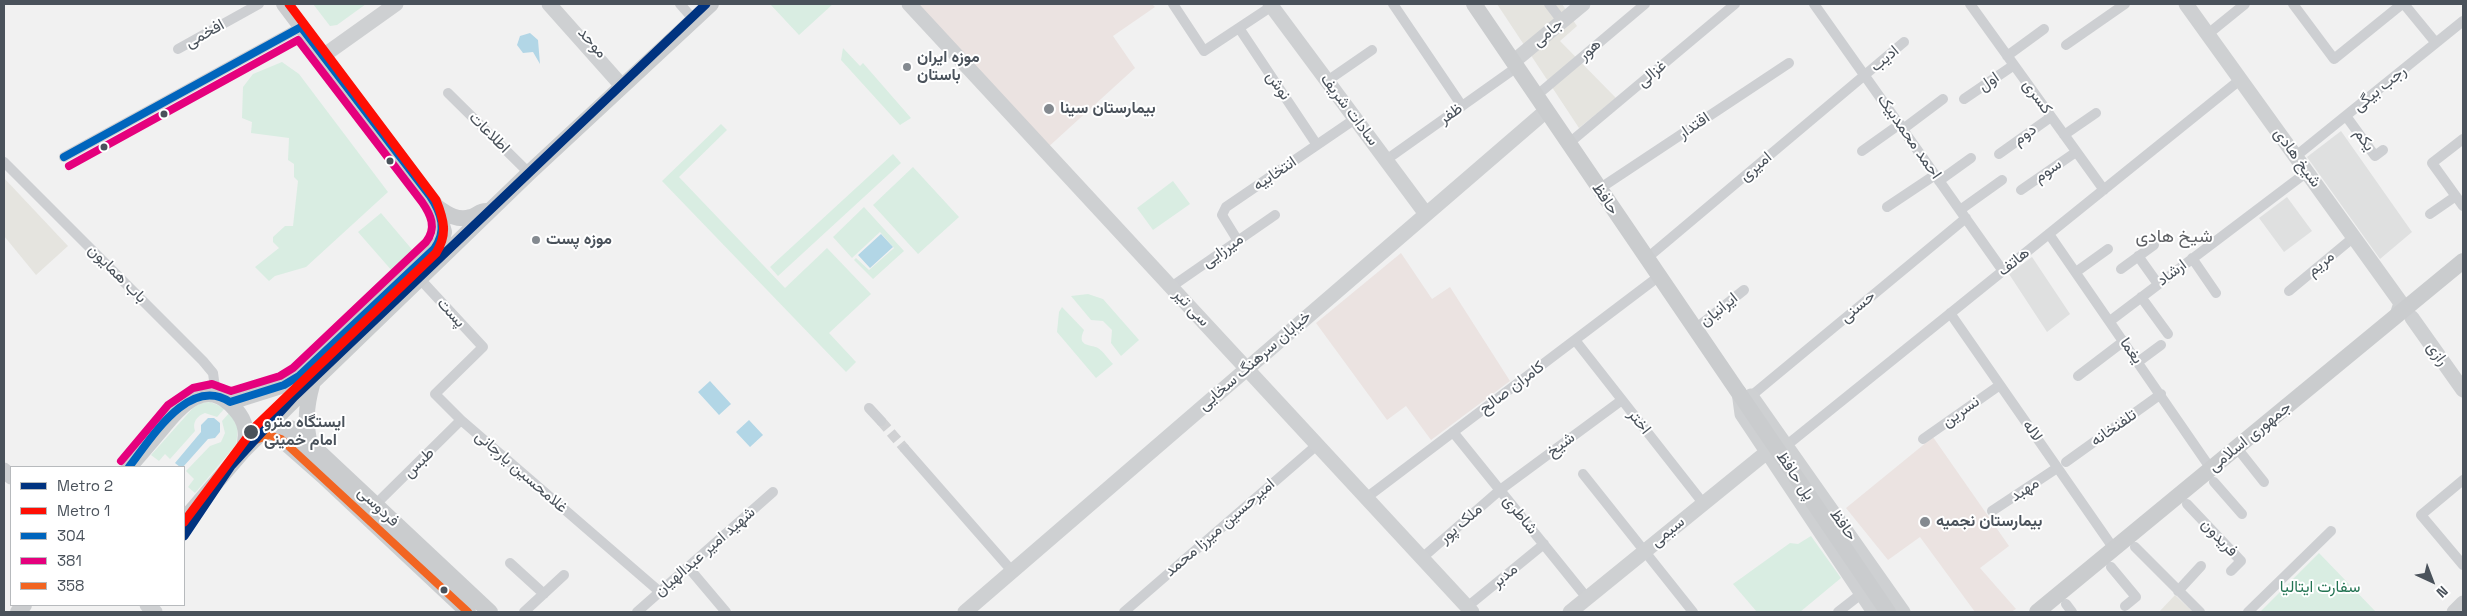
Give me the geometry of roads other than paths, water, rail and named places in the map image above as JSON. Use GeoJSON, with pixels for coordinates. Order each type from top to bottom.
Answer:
{"type":"FeatureCollection","features":[{"type":"Feature","properties":{"kind":"main road"},"geometry":{"type":"LineString","coordinates":[[284,4],[438,207],[450,216],[460,218],[491,210]]}},
{"type":"Feature","properties":{"kind":"main road"},"geometry":{"type":"LineString","coordinates":[[185,519],[248,446],[529,173],[711,4]]}},
{"type":"Feature","properties":{"kind":"main road","name":"حافظ"},"geometry":{"type":"LineString","coordinates":[[1474,4],[1694,330],[1745,396],[1768,445]]}},
{"type":"Feature","properties":{"kind":"main road"},"geometry":{"type":"LineString","coordinates":[[223,399],[284,385],[299,376],[441,242],[444,232],[438,207]]}},
{"type":"Feature","properties":{"kind":"main road","name":"جمهوری اسلامی"},"geometry":{"type":"LineString","coordinates":[[2037,612],[2065,604],[2117,552],[2183,499],[2237,448],[2405,314],[2463,261]]}},
{"type":"Feature","properties":{"kind":"main road"},"geometry":{"type":"LineString","coordinates":[[310,445],[305,425],[307,404],[312,385]]}},
{"type":"Feature","properties":{"kind":"main road"},"geometry":{"type":"LineString","coordinates":[[130,466],[182,406],[198,396],[209,393],[223,399],[241,416],[246,429],[248,446]]}},
{"type":"Feature","properties":{"kind":"main road","name":"فردوسی"},"geometry":{"type":"LineString","coordinates":[[468,612],[371,510],[310,445],[294,429],[286,430],[281,440],[371,510],[490,612]]}},
{"type":"Feature","properties":{"kind":"main road"},"geometry":{"type":"LineString","coordinates":[[248,446],[269,436],[281,440]]}},
{"type":"Feature","properties":{"kind":"main road","name":"پل حافظ"},"geometry":{"type":"LineString","coordinates":[[1768,445],[1888,612]]}},
{"type":"Feature","properties":{"kind":"street","name":"افخمی"},"geometry":{"type":"LineString","coordinates":[[178,49],[258,4]]}},
{"type":"Feature","properties":{"kind":"street"},"geometry":{"type":"LineString","coordinates":[[321,54],[385,4]]}},
{"type":"Feature","properties":{"kind":"street"},"geometry":{"type":"LineString","coordinates":[[321,54],[396,4]]}},
{"type":"Feature","properties":{"kind":"street"},"geometry":{"type":"LineString","coordinates":[[549,4],[624,84]]}},
{"type":"Feature","properties":{"kind":"street","name":"موحد"},"geometry":{"type":"LineString","coordinates":[[558,4],[624,84]]}},
{"type":"Feature","properties":{"kind":"street"},"geometry":{"type":"LineString","coordinates":[[680,4],[694,20]]}},
{"type":"Feature","properties":{"kind":"street","name":"سی تیر"},"geometry":{"type":"LineString","coordinates":[[909,4],[1469,610]]}},
{"type":"Feature","properties":{"kind":"street"},"geometry":{"type":"LineString","coordinates":[[1173,4],[1204,51],[1272,5]]}},
{"type":"Feature","properties":{"kind":"street"},"geometry":{"type":"LineString","coordinates":[[1393,4],[1462,106]]}},
{"type":"Feature","properties":{"kind":"street"},"geometry":{"type":"LineString","coordinates":[[1549,4],[1562,21]]}},
{"type":"Feature","properties":{"kind":"street","name":"جامی"},"geometry":{"type":"LineString","coordinates":[[1515,64],[1583,4]]}},
{"type":"Feature","properties":{"kind":"street","name":"هور"},"geometry":{"type":"LineString","coordinates":[[1536,96],[1645,4]]}},
{"type":"Feature","properties":{"kind":"street","name":"غزالی"},"geometry":{"type":"LineString","coordinates":[[1568,144],[1735,4]]}},
{"type":"Feature","properties":{"kind":"street","name":"احمد محمدبیک"},"geometry":{"type":"LineString","coordinates":[[1814,4],[2003,271]]}},
{"type":"Feature","properties":{"kind":"street"},"geometry":{"type":"LineString","coordinates":[[2066,46],[2125,4]]}},
{"type":"Feature","properties":{"kind":"street","name":"شیخ هادی"},"geometry":{"type":"LineString","coordinates":[[2186,4],[2401,303],[2405,314]]}},
{"type":"Feature","properties":{"kind":"street"},"geometry":{"type":"LineString","coordinates":[[2208,34],[2245,4]]}},
{"type":"Feature","properties":{"kind":"street"},"geometry":{"type":"LineString","coordinates":[[2293,4],[2334,59],[2403,4],[2436,43]]}},
{"type":"Feature","properties":{"kind":"street","name":"سادات شریف"},"geometry":{"type":"LineString","coordinates":[[1272,5],[1426,214]]}},
{"type":"Feature","properties":{"kind":"street","name":"کسری"},"geometry":{"type":"LineString","coordinates":[[1972,5],[2104,190]]}},
{"type":"Feature","properties":{"kind":"street","name":"رجب بیگی"},"geometry":{"type":"LineString","coordinates":[[2296,156],[2463,21]]}},
{"type":"Feature","properties":{"kind":"street"},"geometry":{"type":"LineString","coordinates":[[64,157],[301,27]]}},
{"type":"Feature","properties":{"kind":"street","name":"نوش"},"geometry":{"type":"LineString","coordinates":[[1239,28],[1317,145]]}},
{"type":"Feature","properties":{"kind":"street"},"geometry":{"type":"LineString","coordinates":[[2008,56],[2044,28]]}},
{"type":"Feature","properties":{"kind":"street","name":"ادیب"},"geometry":{"type":"LineString","coordinates":[[1865,75],[1904,42]]}},
{"type":"Feature","properties":{"kind":"street"},"geometry":{"type":"LineString","coordinates":[[1327,81],[1372,50]]}},
{"type":"Feature","properties":{"kind":"street","name":"اقتدار"},"geometry":{"type":"LineString","coordinates":[[1599,189],[1789,63]]}},
{"type":"Feature","properties":{"kind":"street","name":"ظفر"},"geometry":{"type":"LineString","coordinates":[[1386,160],[1462,106],[1515,64]]}},
{"type":"Feature","properties":{"kind":"street","name":"اول"},"geometry":{"type":"LineString","coordinates":[[1964,99],[2014,65]]}},
{"type":"Feature","properties":{"kind":"street","name":"امیری"},"geometry":{"type":"LineString","coordinates":[[1646,259],[1865,75]]}},
{"type":"Feature","properties":{"kind":"street","name":"هاتف"},"geometry":{"type":"LineString","coordinates":[[1787,445],[2241,80]]}},
{"type":"Feature","properties":{"kind":"street","name":"اطلاعات"},"geometry":{"type":"LineString","coordinates":[[448,93],[529,173]]}},
{"type":"Feature","properties":{"kind":"street"},"geometry":{"type":"LineString","coordinates":[[1862,151],[1943,99]]}},
{"type":"Feature","properties":{"kind":"street","name":"خیابان سرهنگ سخایی"},"geometry":{"type":"LineString","coordinates":[[965,612],[1546,111]]}},
{"type":"Feature","properties":{"kind":"street"},"geometry":{"type":"LineString","coordinates":[[2064,135],[2096,113]]}},
{"type":"Feature","properties":{"kind":"street","name":"یکم"},"geometry":{"type":"LineString","coordinates":[[2346,116],[2375,156],[2383,150]]}},
{"type":"Feature","properties":{"kind":"street","name":"دوم"},"geometry":{"type":"LineString","coordinates":[[1999,154],[2051,117]]}},
{"type":"Feature","properties":{"kind":"street","name":"انتخابیه"},"geometry":{"type":"LineString","coordinates":[[1238,241],[1222,215],[1226,207],[1356,119]]}},
{"type":"Feature","properties":{"kind":"street"},"geometry":{"type":"LineString","coordinates":[[2463,139],[2432,163],[2463,206]]}},
{"type":"Feature","properties":{"kind":"street","name":"سوم"},"geometry":{"type":"LineString","coordinates":[[2020,190],[2076,152]]}},
{"type":"Feature","properties":{"kind":"street"},"geometry":{"type":"LineString","coordinates":[[1888,207],[1971,158]]}},
{"type":"Feature","properties":{"kind":"street","name":"باب همایون"},"geometry":{"type":"LineString","coordinates":[[4,162],[203,361],[213,374],[223,399]]}},
{"type":"Feature","properties":{"kind":"street","name":"ارشاد"},"geometry":{"type":"LineString","coordinates":[[2110,321],[2307,172]]}},
{"type":"Feature","properties":{"kind":"street","name":"حسنی"},"geometry":{"type":"LineString","coordinates":[[1745,396],[2002,180]]}},
{"type":"Feature","properties":{"kind":"street"},"geometry":{"type":"LineString","coordinates":[[2430,214],[2456,196]]}},
{"type":"Feature","properties":{"kind":"street","name":"میرزایی"},"geometry":{"type":"LineString","coordinates":[[1171,287],[1275,214]]}},
{"type":"Feature","properties":{"kind":"street","name":"یغما"},"geometry":{"type":"LineString","coordinates":[[2049,234],[2161,394],[2211,474],[2242,514]]}},
{"type":"Feature","properties":{"kind":"street","name":"مریم"},"geometry":{"type":"LineString","coordinates":[[2289,291],[2354,237]]}},
{"type":"Feature","properties":{"kind":"street"},"geometry":{"type":"LineString","coordinates":[[2121,269],[2154,245]]}},
{"type":"Feature","properties":{"kind":"street"},"geometry":{"type":"LineString","coordinates":[[2076,272],[2108,249]]}},
{"type":"Feature","properties":{"kind":"street"},"geometry":{"type":"LineString","coordinates":[[2138,256],[2158,284]]}},
{"type":"Feature","properties":{"kind":"street"},"geometry":{"type":"LineString","coordinates":[[2192,258],[2216,293]]}},
{"type":"Feature","properties":{"kind":"street","name":"کامران صالح"},"geometry":{"type":"LineString","coordinates":[[1366,498],[1658,277]]}},
{"type":"Feature","properties":{"kind":"street","name":"پست"},"geometry":{"type":"LineString","coordinates":[[420,278],[483,347]]}},
{"type":"Feature","properties":{"kind":"street","name":"ایرانیان"},"geometry":{"type":"LineString","coordinates":[[1694,330],[1744,290]]}},
{"type":"Feature","properties":{"kind":"street"},"geometry":{"type":"LineString","coordinates":[[2141,297],[2168,334]]}},
{"type":"Feature","properties":{"kind":"street","name":"لاله"},"geometry":{"type":"LineString","coordinates":[[1950,313],[2117,552]]}},
{"type":"Feature","properties":{"kind":"street","name":"رازی"},"geometry":{"type":"LineString","coordinates":[[2405,314],[2462,386]]}},
{"type":"Feature","properties":{"kind":"street","name":"اختر"},"geometry":{"type":"LineString","coordinates":[[1575,340],[1704,503]]}},
{"type":"Feature","properties":{"kind":"street"},"geometry":{"type":"LineString","coordinates":[[2078,376],[2124,341]]}},
{"type":"Feature","properties":{"kind":"street"},"geometry":{"type":"LineString","coordinates":[[2138,362],[2162,345]]}},
{"type":"Feature","properties":{"kind":"street","name":"غلامحسین یارجانی"},"geometry":{"type":"LineString","coordinates":[[483,347],[434,394],[461,420],[660,592]]}},
{"type":"Feature","properties":{"kind":"street","name":"نسرین"},"geometry":{"type":"LineString","coordinates":[[1923,439],[2000,385]]}},
{"type":"Feature","properties":{"kind":"street","name":"تلفنخانه"},"geometry":{"type":"LineString","coordinates":[[2066,462],[2161,394]]}},
{"type":"Feature","properties":{"kind":"street","name":"حافظ"},"geometry":{"type":"LineString","coordinates":[[1745,396],[1787,445],[1904,612]]}},
{"type":"Feature","properties":{"kind":"street","name":"شیخ"},"geometry":{"type":"LineString","coordinates":[[1500,490],[1622,400]]}},
{"type":"Feature","properties":{"kind":"street"},"geometry":{"type":"LineString","coordinates":[[869,408],[881,421]]}},
{"type":"Feature","properties":{"kind":"street","name":"طبس"},"geometry":{"type":"LineString","coordinates":[[371,510],[461,420]]}},
{"type":"Feature","properties":{"kind":"street","name":"شاطری"},"geometry":{"type":"LineString","coordinates":[[1453,432],[1587,598]]}},
{"type":"Feature","properties":{"kind":"street","name":"امیرحسین میرزا محمد"},"geometry":{"type":"LineString","coordinates":[[1124,612],[1317,445]]}},
{"type":"Feature","properties":{"kind":"street","name":"حافظ"},"geometry":{"type":"LineString","coordinates":[[1768,445],[1874,612]]}},
{"type":"Feature","properties":{"kind":"street","name":"سیمی"},"geometry":{"type":"LineString","coordinates":[[1570,612],[1704,503],[1768,445]]}},
{"type":"Feature","properties":{"kind":"street"},"geometry":{"type":"LineString","coordinates":[[2237,448],[2264,482]]}},
{"type":"Feature","properties":{"kind":"street"},"geometry":{"type":"LineString","coordinates":[[905,449],[1012,571]]}},
{"type":"Feature","properties":{"kind":"street","name":"مهبد"},"geometry":{"type":"LineString","coordinates":[[1992,511],[2057,468]]}},
{"type":"Feature","properties":{"kind":"street"},"geometry":{"type":"LineString","coordinates":[[1583,474],[1693,612]]}},
{"type":"Feature","properties":{"kind":"street"},"geometry":{"type":"LineString","coordinates":[[2463,480],[2421,515],[2463,565]]}},
{"type":"Feature","properties":{"kind":"street","name":"ملک پور"},"geometry":{"type":"LineString","coordinates":[[1422,558],[1500,490]]}},
{"type":"Feature","properties":{"kind":"street","name":"شهید امیر عبدالهیان"},"geometry":{"type":"LineString","coordinates":[[637,612],[773,492]]}},
{"type":"Feature","properties":{"kind":"street","name":"فریدون"},"geometry":{"type":"LineString","coordinates":[[2183,499],[2241,561],[2231,571]]}},
{"type":"Feature","properties":{"kind":"street"},"geometry":{"type":"LineString","coordinates":[[2248,612],[2331,531]]}},
{"type":"Feature","properties":{"kind":"street","name":"مدبر"},"geometry":{"type":"LineString","coordinates":[[1469,610],[1544,544]]}},
{"type":"Feature","properties":{"kind":"street"},"geometry":{"type":"LineString","coordinates":[[2117,552],[2178,591],[2200,612]]}},
{"type":"Feature","properties":{"kind":"street"},"geometry":{"type":"LineString","coordinates":[[2117,552],[2136,596],[2125,606]]}},
{"type":"Feature","properties":{"kind":"street"},"geometry":{"type":"LineString","coordinates":[[510,562],[544,594]]}},
{"type":"Feature","properties":{"kind":"street"},"geometry":{"type":"LineString","coordinates":[[2178,591],[2201,566]]}},
{"type":"Feature","properties":{"kind":"street"},"geometry":{"type":"LineString","coordinates":[[688,567],[726,612]]}},
{"type":"Feature","properties":{"kind":"street"},"geometry":{"type":"LineString","coordinates":[[524,612],[564,575]]}},
{"type":"Feature","properties":{"kind":"street"},"geometry":{"type":"LineString","coordinates":[[1838,612],[1861,594]]}},
{"type":"Feature","properties":{"kind":"water"},"geometry":{"type":"Polygon","coordinates":[[[530,33],[538,40],[540,64],[533,52],[523,53],[517,45],[520,36],[530,33]]]}},
{"type":"Feature","properties":{"kind":"water"},"geometry":{"type":"Polygon","coordinates":[[[881,234],[893,247],[870,268],[858,255],[881,234]]]}},
{"type":"Feature","properties":{"kind":"water"},"geometry":{"type":"Polygon","coordinates":[[[710,381],[731,404],[719,415],[698,392],[710,381]]]}},
{"type":"Feature","properties":{"kind":"water"},"geometry":{"type":"Polygon","coordinates":[[[208,418],[214,418],[220,423],[220,432],[215,438],[208,439],[184,466],[179,466],[175,463],[201,432],[201,425],[208,418]]]}},
{"type":"Feature","properties":{"kind":"water"},"geometry":{"type":"Polygon","coordinates":[[[749,420],[763,435],[750,447],[736,432],[749,420]]]}},
{"type":"Feature","properties":{"kind":"tunnel"},"geometry":{"type":"LineString","coordinates":[[881,421],[905,449]]}},
{"type":"Feature","properties":{"kind":"metro line","name":"1"},"geometry":{"type":"LineString","coordinates":[[185,521],[255,427],[436,253],[442,240],[443,221],[436,200],[289,4]]}},
{"type":"Feature","properties":{"kind":"metro line","name":"2"},"geometry":{"type":"LineString","coordinates":[[185,535],[231,466],[294,397],[706,4]]}},
{"type":"Feature","properties":{"kind":"place","name":"موزه ایران باستان"},"geometry":{"type":"Point","coordinates":[907,67]}},
{"type":"Feature","properties":{"kind":"place","name":"بیمارستان سینا"},"geometry":{"type":"Point","coordinates":[1049,109]}},
{"type":"Feature","properties":{"kind":"place","name":"موزه پست"},"geometry":{"type":"Point","coordinates":[536,240]}},
{"type":"Feature","properties":{"kind":"place","name":"ایستگاه مترو امام خمینی"},"geometry":{"type":"Point","coordinates":[251,432]}},
{"type":"Feature","properties":{"kind":"place","name":"بیمارستان نجمیه"},"geometry":{"type":"Point","coordinates":[1925,522]}},
{"type":"Feature","properties":{"kind":"district","name":"شیخ هادی"},"geometry":{"type":"Point","coordinates":[2174,237]}},
{"type":"Feature","properties":{"kind":"park label","name":"سفارت ایتالیا"},"geometry":{"type":"Point","coordinates":[2320,588]}}]}
